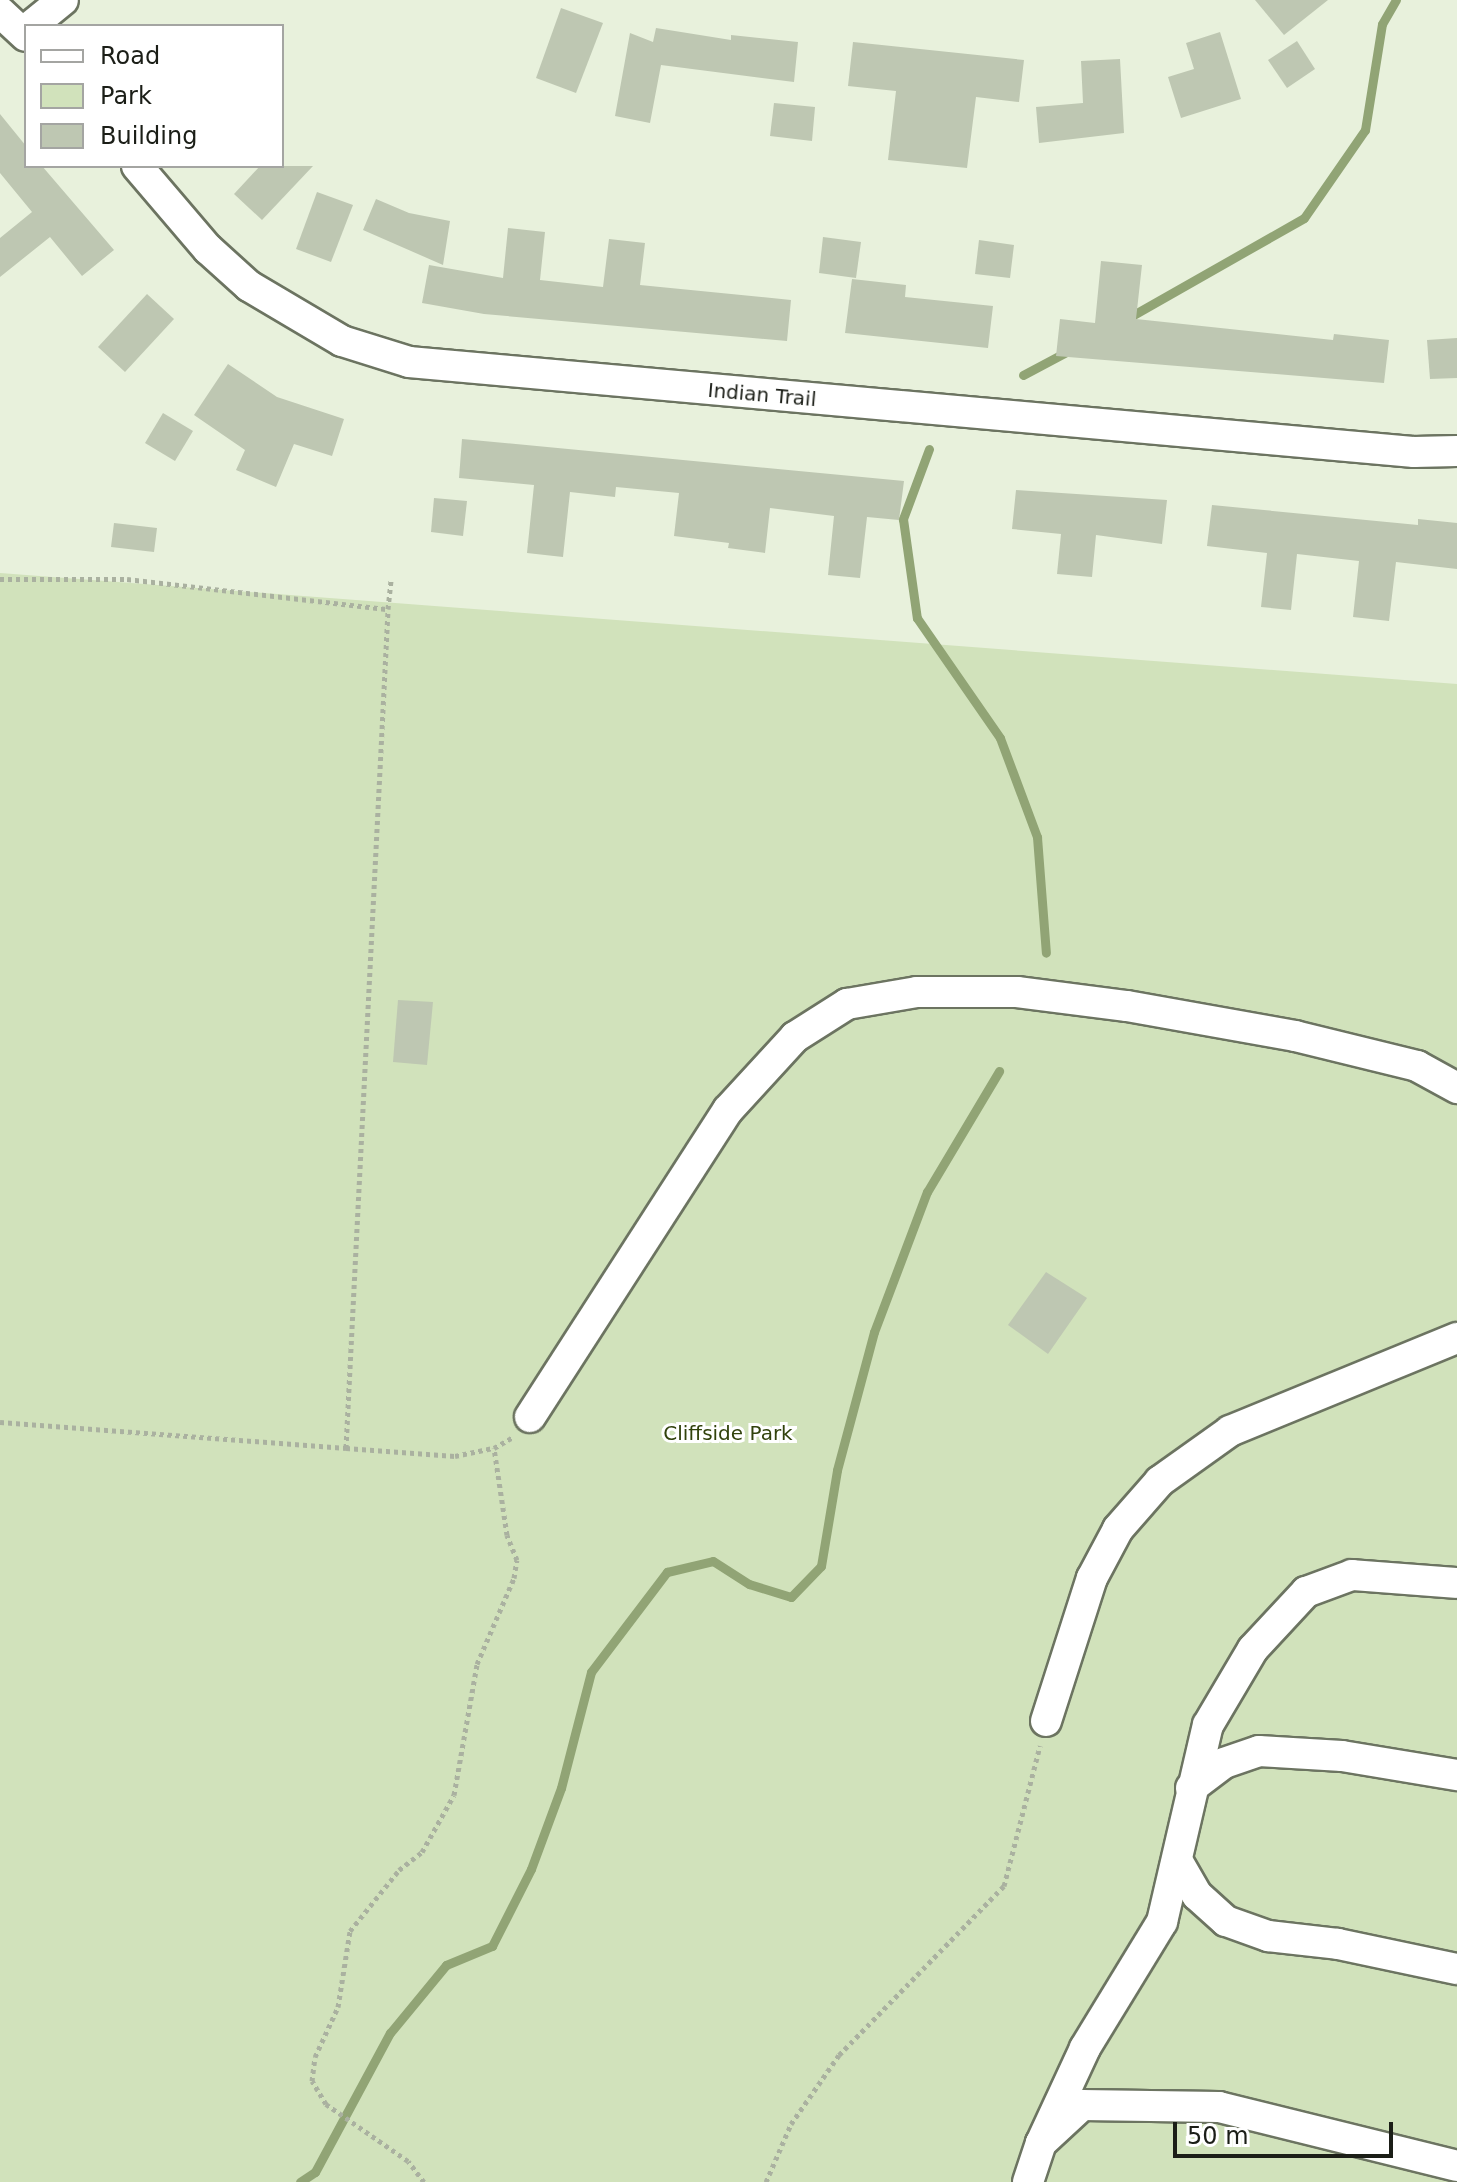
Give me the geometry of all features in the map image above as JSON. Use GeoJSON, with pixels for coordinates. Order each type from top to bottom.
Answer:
{"type":"FeatureCollection","features":[{"type":"Feature","properties":{"kind":"street"},"geometry":{"type":"LineString","coordinates":[[35,24],[63,0]]}},
{"type":"Feature","properties":{"kind":"street"},"geometry":{"type":"LineString","coordinates":[[0,12],[24,29]]}},
{"type":"Feature","properties":{"kind":"street","name":"Indian Trail"},"geometry":{"type":"LineString","coordinates":[[139,168],[208,249],[249,286],[342,341],[409,362],[1382,449],[1457,451]]}},
{"type":"Feature","properties":{"kind":"street"},"geometry":{"type":"LineString","coordinates":[[530,1417],[728,1110],[795,1037],[847,1004],[917,992],[1017,992],[1111,1004],[1295,1036],[1417,1066],[1457,1088]]}},
{"type":"Feature","properties":{"kind":"street"},"geometry":{"type":"LineString","coordinates":[[1046,1721],[1092,1578],[1118,1529],[1160,1481],[1230,1431],[1457,1338]]}},
{"type":"Feature","properties":{"kind":"street"},"geometry":{"type":"LineString","coordinates":[[1028,2182],[1041,2143],[1085,2048],[1125,1990],[1162,1922],[1208,1725],[1253,1649],[1306,1592],[1352,1575],[1457,1583]]}},
{"type":"Feature","properties":{"kind":"street"},"geometry":{"type":"LineString","coordinates":[[1191,1788],[1224,1763],[1259,1751],[1342,1756],[1457,1775]]}},
{"type":"Feature","properties":{"kind":"street"},"geometry":{"type":"LineString","coordinates":[[1178,1862],[1197,1895],[1226,1921],[1268,1936],[1352,1946],[1457,1969]]}},
{"type":"Feature","properties":{"kind":"street"},"geometry":{"type":"LineString","coordinates":[[1041,2143],[1082,2105],[1219,2107],[1457,2166]]}},
{"type":"Feature","properties":{"kind":"path"},"geometry":{"type":"LineString","coordinates":[[346,1448],[391,578]]}},
{"type":"Feature","properties":{"kind":"path"},"geometry":{"type":"LineString","coordinates":[[0,579],[127,579],[388,609]]}},
{"type":"Feature","properties":{"kind":"path"},"geometry":{"type":"LineString","coordinates":[[0,1422],[455,1456],[494,1448],[530,1417]]}},
{"type":"Feature","properties":{"kind":"path"},"geometry":{"type":"LineString","coordinates":[[424,2182],[408,2161],[326,2104],[312,2081],[315,2057],[338,2007],[350,1931],[399,1870],[422,1852],[454,1795],[477,1664],[514,1578],[517,1560],[507,1535],[494,1448]]}},
{"type":"Feature","properties":{"kind":"path"},"geometry":{"type":"LineString","coordinates":[[766,2182],[791,2124],[839,2055],[1004,1886],[1046,1721]]}},
{"type":"Feature","properties":{"kind":"green space","name":"Cliffside Park"},"geometry":{"type":"Polygon","coordinates":[[[0,573],[1457,684],[1457,2182],[0,2182],[0,573]]]}},
{"type":"Feature","properties":{"kind":"building"},"geometry":{"type":"Polygon","coordinates":[[[1255,0],[1328,0],[1284,35],[1255,0]]]}},
{"type":"Feature","properties":{"kind":"building"},"geometry":{"type":"Polygon","coordinates":[[[561,8],[603,23],[576,93],[536,78],[561,8]]]}},
{"type":"Feature","properties":{"kind":"building"},"geometry":{"type":"Polygon","coordinates":[[[656,28],[731,40],[731,35],[798,42],[794,82],[661,65],[650,123],[615,116],[630,33],[653,42],[656,28]]]}},
{"type":"Feature","properties":{"kind":"building"},"geometry":{"type":"Polygon","coordinates":[[[1220,32],[1241,99],[1181,118],[1168,77],[1194,69],[1186,43],[1220,32]]]}},
{"type":"Feature","properties":{"kind":"building"},"geometry":{"type":"Polygon","coordinates":[[[1297,41],[1315,69],[1287,88],[1268,60],[1297,41]]]}},
{"type":"Feature","properties":{"kind":"building"},"geometry":{"type":"Polygon","coordinates":[[[853,42],[1024,60],[1019,102],[976,97],[967,168],[888,160],[896,91],[848,86],[853,42]]]}},
{"type":"Feature","properties":{"kind":"building"},"geometry":{"type":"Polygon","coordinates":[[[1120,59],[1124,133],[1039,143],[1036,107],[1083,103],[1081,61],[1120,59]]]}},
{"type":"Feature","properties":{"kind":"building"},"geometry":{"type":"Polygon","coordinates":[[[774,103],[815,107],[812,141],[770,136],[774,103]]]}},
{"type":"Feature","properties":{"kind":"building"},"geometry":{"type":"Polygon","coordinates":[[[0,114],[24,144],[24,168],[44,168],[114,250],[82,276],[50,237],[0,277],[0,238],[32,212],[0,173],[0,114]]]}},
{"type":"Feature","properties":{"kind":"building"},"geometry":{"type":"Polygon","coordinates":[[[313,166],[262,220],[234,194],[258,168],[313,166]]]}},
{"type":"Feature","properties":{"kind":"building"},"geometry":{"type":"Polygon","coordinates":[[[317,192],[353,205],[331,262],[296,249],[317,192]]]}},
{"type":"Feature","properties":{"kind":"building"},"geometry":{"type":"Polygon","coordinates":[[[376,199],[409,213],[450,221],[443,265],[363,230],[376,199]]]}},
{"type":"Feature","properties":{"kind":"building"},"geometry":{"type":"Polygon","coordinates":[[[508,228],[545,232],[540,280],[603,287],[609,239],[645,243],[640,285],[791,300],[787,341],[484,314],[422,303],[429,265],[503,278],[508,228]]]}},
{"type":"Feature","properties":{"kind":"building"},"geometry":{"type":"Polygon","coordinates":[[[823,237],[861,242],[856,278],[819,273],[823,237]]]}},
{"type":"Feature","properties":{"kind":"building"},"geometry":{"type":"Polygon","coordinates":[[[979,240],[1014,245],[1010,278],[975,274],[979,240]]]}},
{"type":"Feature","properties":{"kind":"building"},"geometry":{"type":"Polygon","coordinates":[[[1101,261],[1142,265],[1136,319],[1333,340],[1334,334],[1389,340],[1384,383],[1056,356],[1060,319],[1095,323],[1101,261]]]}},
{"type":"Feature","properties":{"kind":"building"},"geometry":{"type":"Polygon","coordinates":[[[852,279],[906,285],[905,297],[993,306],[988,348],[845,333],[852,279]]]}},
{"type":"Feature","properties":{"kind":"building"},"geometry":{"type":"Polygon","coordinates":[[[147,294],[174,319],[125,372],[98,347],[147,294]]]}},
{"type":"Feature","properties":{"kind":"building"},"geometry":{"type":"Polygon","coordinates":[[[1457,338],[1457,378],[1430,379],[1427,340],[1457,338]]]}},
{"type":"Feature","properties":{"kind":"building"},"geometry":{"type":"Polygon","coordinates":[[[228,364],[277,397],[344,419],[332,456],[294,444],[276,487],[236,470],[245,450],[194,415],[228,364]]]}},
{"type":"Feature","properties":{"kind":"building"},"geometry":{"type":"Polygon","coordinates":[[[163,413],[193,431],[175,461],[145,443],[163,413]]]}},
{"type":"Feature","properties":{"kind":"building"},"geometry":{"type":"Polygon","coordinates":[[[462,439],[904,481],[899,520],[867,517],[860,578],[828,575],[834,516],[770,508],[765,553],[728,548],[729,543],[674,536],[679,493],[616,487],[615,497],[570,492],[563,557],[527,553],[534,485],[459,478],[462,439]]]}},
{"type":"Feature","properties":{"kind":"building"},"geometry":{"type":"Polygon","coordinates":[[[1016,490],[1167,500],[1162,544],[1096,535],[1092,577],[1057,574],[1061,534],[1012,529],[1016,490]]]}},
{"type":"Feature","properties":{"kind":"building"},"geometry":{"type":"Polygon","coordinates":[[[434,498],[467,501],[463,536],[431,532],[434,498]]]}},
{"type":"Feature","properties":{"kind":"building"},"geometry":{"type":"Polygon","coordinates":[[[1212,505],[1418,525],[1418,519],[1457,523],[1457,569],[1396,562],[1389,621],[1353,617],[1359,561],[1297,554],[1291,610],[1261,607],[1267,553],[1207,546],[1212,505]]]}},
{"type":"Feature","properties":{"kind":"building"},"geometry":{"type":"Polygon","coordinates":[[[114,523],[157,528],[154,552],[111,547],[114,523]]]}},
{"type":"Feature","properties":{"kind":"building"},"geometry":{"type":"Polygon","coordinates":[[[398,1000],[433,1002],[427,1065],[393,1062],[398,1000]]]}},
{"type":"Feature","properties":{"kind":"building"},"geometry":{"type":"Polygon","coordinates":[[[1046,1272],[1087,1298],[1048,1354],[1008,1325],[1046,1272]]]}},
{"type":"Feature","properties":{"kind":"waterway"},"geometry":{"type":"LineString","coordinates":[[1128,318],[1304,218],[1365,130],[1382,24],[1396,0]]}},
{"type":"Feature","properties":{"kind":"waterway"},"geometry":{"type":"LineString","coordinates":[[1023,375],[1066,352]]}},
{"type":"Feature","properties":{"kind":"waterway"},"geometry":{"type":"LineString","coordinates":[[929,449],[903,519],[917,618],[1000,738],[1037,837],[1046,953]]}},
{"type":"Feature","properties":{"kind":"waterway"},"geometry":{"type":"LineString","coordinates":[[300,2182],[315,2172],[390,2033],[446,1965],[492,1946],[531,1869],[561,1788],[591,1672],[667,1572],[713,1561],[749,1584],[791,1597],[821,1566],[837,1470],[874,1332],[927,1192],[999,1071]]}}]}
